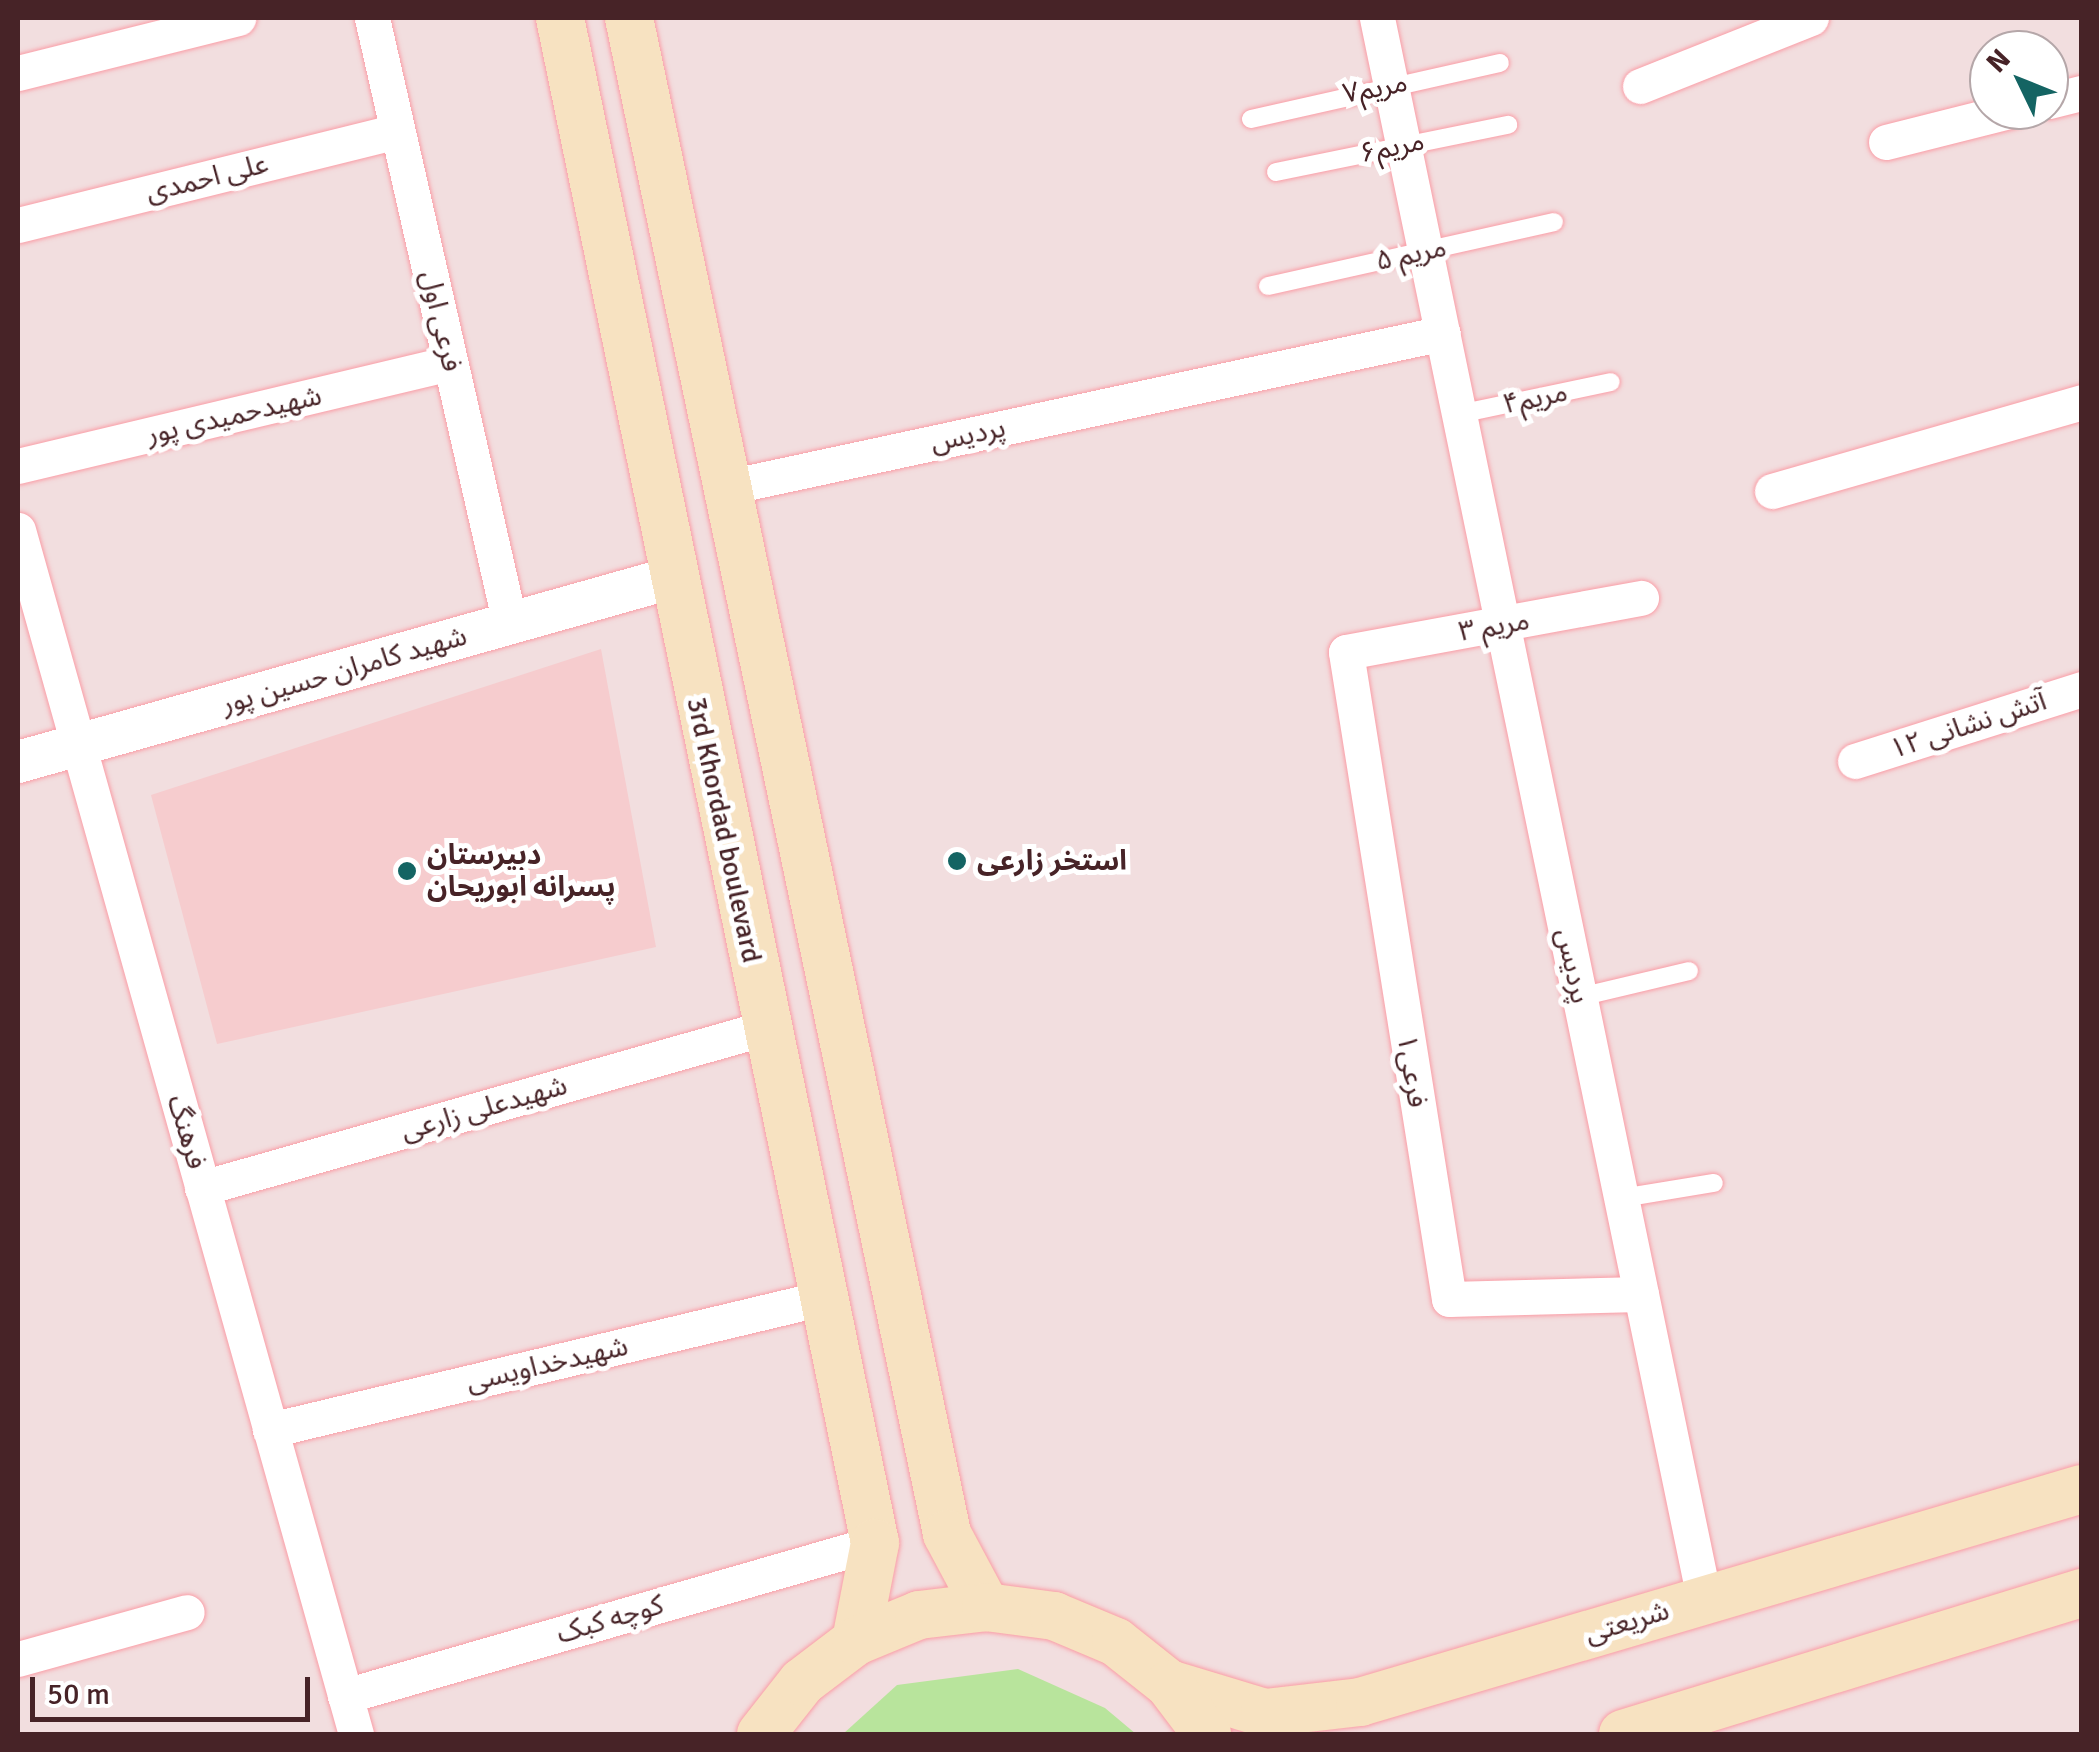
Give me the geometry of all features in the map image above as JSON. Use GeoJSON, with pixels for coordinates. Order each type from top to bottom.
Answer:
{"type":"FeatureCollection","features":[{"type":"Feature","properties":{"kind":"main road","name":"3rd Khordad boulevard"},"geometry":{"type":"LineString","coordinates":[[560,18],[671,578],[874,1543],[856,1641]]}},
{"type":"Feature","properties":{"kind":"main road"},"geometry":{"type":"LineString","coordinates":[[629,18],[947,1534],[986,1607]]}},
{"type":"Feature","properties":{"kind":"main road","name":"شریعتی"},"geometry":{"type":"LineString","coordinates":[[1169,1684],[1266,1713],[1360,1702],[2082,1489]]}},
{"type":"Feature","properties":{"kind":"main road"},"geometry":{"type":"LineString","coordinates":[[1623,1734],[2082,1592]]}},
{"type":"Feature","properties":{"kind":"main road"},"geometry":{"type":"LineString","coordinates":[[761,1734],[802,1682],[856,1641],[919,1615],[986,1607],[1054,1616],[1116,1642],[1169,1684],[1207,1734]]}},
{"type":"Feature","properties":{"kind":"street"},"geometry":{"type":"LineString","coordinates":[[18,73],[238,18]]}},
{"type":"Feature","properties":{"kind":"street","name":"فرعی اول"},"geometry":{"type":"LineString","coordinates":[[372,18],[510,624]]}},
{"type":"Feature","properties":{"kind":"street","name":"پردیس"},"geometry":{"type":"LineString","coordinates":[[1377,18],[1704,1599]]}},
{"type":"Feature","properties":{"kind":"street"},"geometry":{"type":"LineString","coordinates":[[1640,86],[1811,18]]}},
{"type":"Feature","properties":{"kind":"street"},"geometry":{"type":"LineString","coordinates":[[1886,142],[1969,121]]}},
{"type":"Feature","properties":{"kind":"street","name":"علی احمدی"},"geometry":{"type":"LineString","coordinates":[[18,225],[398,131]]}},
{"type":"Feature","properties":{"kind":"street","name":"پردیس"},"geometry":{"type":"LineString","coordinates":[[728,487],[1443,333]]}},
{"type":"Feature","properties":{"kind":"street","name":"شهیدحمیدی پور"},"geometry":{"type":"LineString","coordinates":[[18,466],[450,363]]}},
{"type":"Feature","properties":{"kind":"street"},"geometry":{"type":"LineString","coordinates":[[1772,491],[2082,402]]}},
{"type":"Feature","properties":{"kind":"street","name":"فرهنگ"},"geometry":{"type":"LineString","coordinates":[[18,530],[356,1734]]}},
{"type":"Feature","properties":{"kind":"street","name":"شهید کامران حسین پور"},"geometry":{"type":"LineString","coordinates":[[18,762],[671,578]]}},
{"type":"Feature","properties":{"kind":"street","name":"مریم ۳"},"geometry":{"type":"LineString","coordinates":[[1346,652],[1641,598]]}},
{"type":"Feature","properties":{"kind":"street","name":"فرعی۱"},"geometry":{"type":"LineString","coordinates":[[1346,652],[1449,1299],[1641,1294]]}},
{"type":"Feature","properties":{"kind":"street","name":"آتش نشانی ۱۲"},"geometry":{"type":"LineString","coordinates":[[1854,761],[2082,689]]}},
{"type":"Feature","properties":{"kind":"street","name":"شهیدعلی زارعی"},"geometry":{"type":"LineString","coordinates":[[202,1188],[765,1028]]}},
{"type":"Feature","properties":{"kind":"street","name":"شهیدخداویسی"},"geometry":{"type":"LineString","coordinates":[[270,1430],[823,1298]]}},
{"type":"Feature","properties":{"kind":"street","name":"کوچه کبک"},"geometry":{"type":"LineString","coordinates":[[345,1696],[874,1543]]}},
{"type":"Feature","properties":{"kind":"street"},"geometry":{"type":"LineString","coordinates":[[18,1659],[186,1612]]}},
{"type":"Feature","properties":{"kind":"lane","name":"مریم۷"},"geometry":{"type":"LineString","coordinates":[[1252,118],[1500,64]]}},
{"type":"Feature","properties":{"kind":"lane","name":"مریم۶"},"geometry":{"type":"LineString","coordinates":[[1276,172],[1508,125]]}},
{"type":"Feature","properties":{"kind":"lane","name":"مریم ۵"},"geometry":{"type":"LineString","coordinates":[[1268,286],[1554,222]]}},
{"type":"Feature","properties":{"kind":"lane","name":"مریم۴"},"geometry":{"type":"LineString","coordinates":[[1460,414],[1611,382]]}},
{"type":"Feature","properties":{"kind":"lane"},"geometry":{"type":"LineString","coordinates":[[1580,998],[1689,971]]}},
{"type":"Feature","properties":{"kind":"lane"},"geometry":{"type":"LineString","coordinates":[[1622,1198],[1714,1183]]}},
{"type":"Feature","properties":{"kind":"shaded area","name":"دبیرستان پسرانه ابوریحان"},"geometry":{"type":"Polygon","coordinates":[[[601,649],[656,947],[217,1044],[151,795],[601,649]]]}},
{"type":"Feature","properties":{"kind":"green space"},"geometry":{"type":"Polygon","coordinates":[[[1018,1669],[1105,1708],[1136,1734],[843,1734],[897,1685],[1018,1669]]]}},
{"type":"Feature","properties":{"kind":"place","name":"استخر زارعی"},"geometry":{"type":"Point","coordinates":[957,861]}},
{"type":"Feature","properties":{"kind":"place","name":"دبیرستان پسرانه ابوریحان"},"geometry":{"type":"Point","coordinates":[407,871]}}]}
